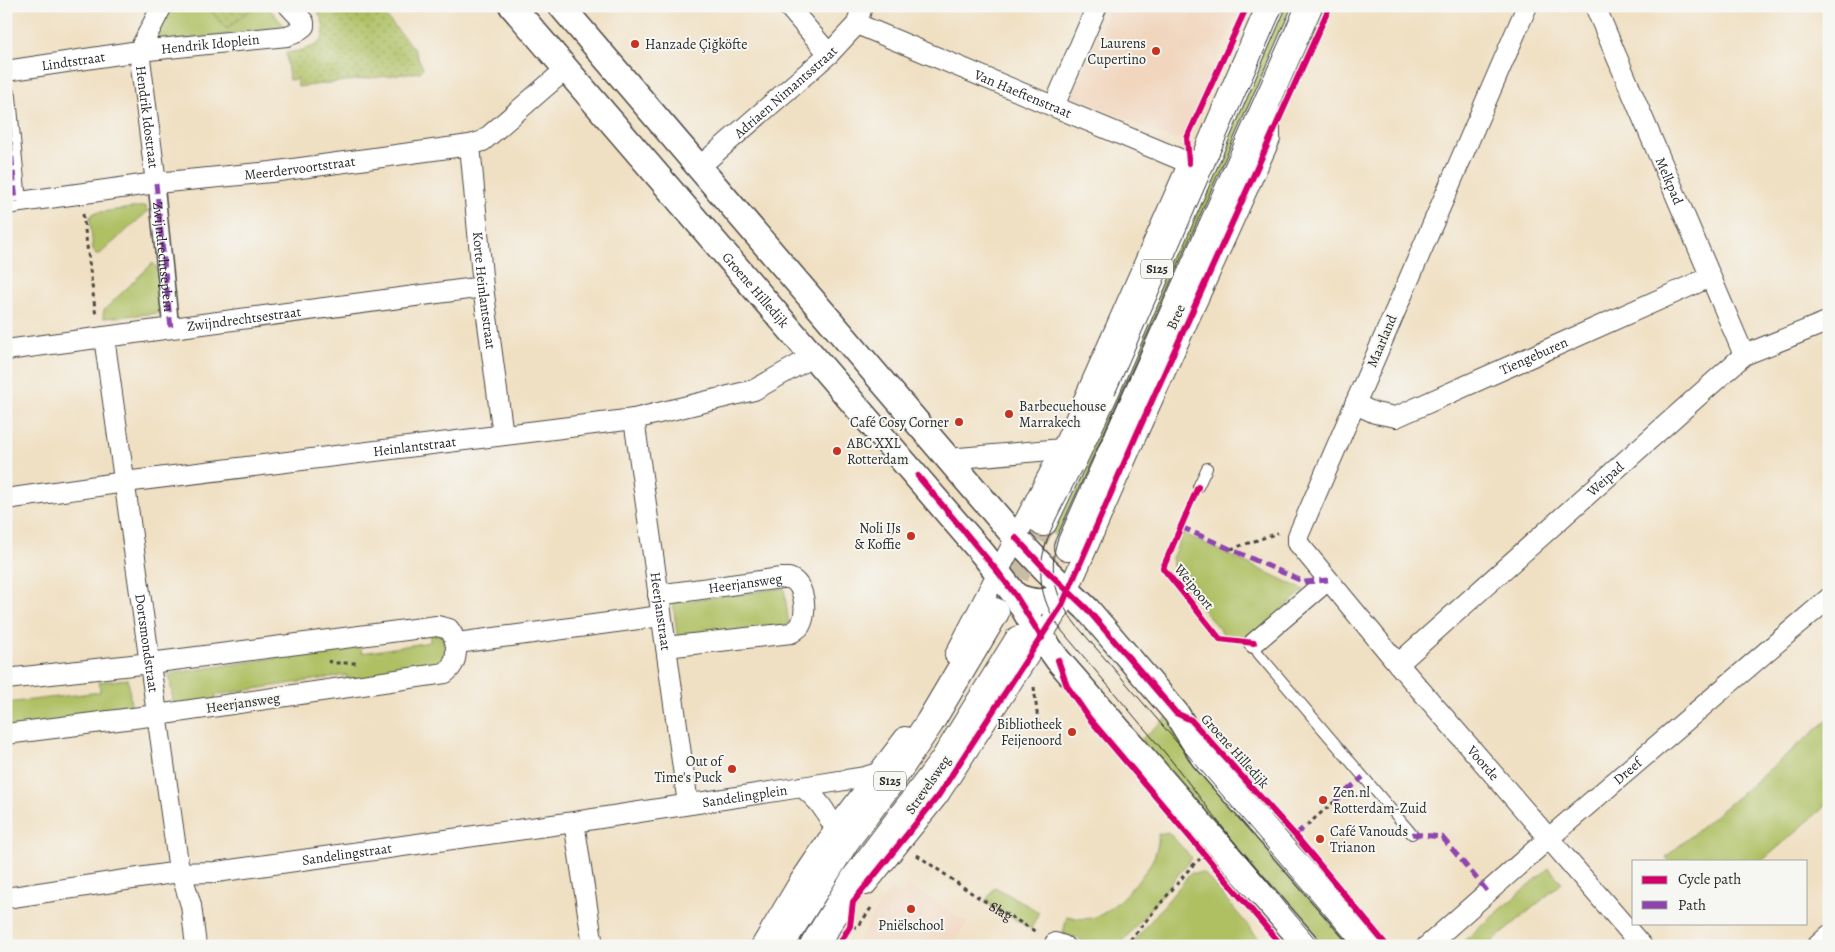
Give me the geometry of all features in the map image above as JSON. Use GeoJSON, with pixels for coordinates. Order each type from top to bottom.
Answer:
{"type":"FeatureCollection","features":[{"type":"Feature","properties":{"kind":"main road","name":"Bree"},"geometry":{"type":"LineString","coordinates":[[1068,547],[1268,100],[1308,6]]}},
{"type":"Feature","properties":{"kind":"main road","name":"S125"},"geometry":{"type":"LineString","coordinates":[[1043,522],[1105,390],[1269,10]]}},
{"type":"Feature","properties":{"kind":"main road","name":"S125"},"geometry":{"type":"LineString","coordinates":[[779,946],[845,841],[889,783],[930,722],[995,612]]}},
{"type":"Feature","properties":{"kind":"main road","name":"Strevelsweg"},"geometry":{"type":"LineString","coordinates":[[828,935],[855,879],[944,761],[1031,639]]}},
{"type":"Feature","properties":{"kind":"street","name":"Hendrik Idoplein"},"geometry":{"type":"LineString","coordinates":[[139,51],[162,6]]}},
{"type":"Feature","properties":{"kind":"street","name":"Hendrik Idoplein"},"geometry":{"type":"LineString","coordinates":[[139,51],[287,36],[304,26],[304,22],[289,6]]}},
{"type":"Feature","properties":{"kind":"street","name":"Groene Hilledijk"},"geometry":{"type":"LineString","coordinates":[[512,6],[812,357],[918,476],[998,572],[1016,596],[1031,639],[1058,660],[1307,946]]}},
{"type":"Feature","properties":{"kind":"street","name":"Groene Hilledijk"},"geometry":{"type":"LineString","coordinates":[[561,6],[948,459],[1002,519],[1016,538],[1087,609],[1176,713],[1203,757],[1368,946]]}},
{"type":"Feature","properties":{"kind":"street"},"geometry":{"type":"LineString","coordinates":[[788,6],[829,54]]}},
{"type":"Feature","properties":{"kind":"street"},"geometry":{"type":"LineString","coordinates":[[1054,106],[1097,6]]}},
{"type":"Feature","properties":{"kind":"street","name":"Melkpad"},"geometry":{"type":"LineString","coordinates":[[1595,6],[1744,355]]}},
{"type":"Feature","properties":{"kind":"street","name":"Maarland"},"geometry":{"type":"LineString","coordinates":[[1301,529],[1522,8]]}},
{"type":"Feature","properties":{"kind":"street"},"geometry":{"type":"LineString","coordinates":[[761,946],[799,882],[835,829],[914,726],[937,688],[1062,449],[1250,28],[1269,10]]}},
{"type":"Feature","properties":{"kind":"street","name":"Adriaen Nimantsstraat"},"geometry":{"type":"LineString","coordinates":[[698,168],[829,54],[860,15]]}},
{"type":"Feature","properties":{"kind":"street","name":"Van Haeftenstraat"},"geometry":{"type":"LineString","coordinates":[[860,15],[1054,106],[1189,163]]}},
{"type":"Feature","properties":{"kind":"street","name":"Lindtstraat"},"geometry":{"type":"LineString","coordinates":[[6,71],[139,51]]}},
{"type":"Feature","properties":{"kind":"street","name":"Hendrik Idostraat"},"geometry":{"type":"LineString","coordinates":[[139,51],[156,183]]}},
{"type":"Feature","properties":{"kind":"street","name":"Meerdervoortstraat"},"geometry":{"type":"LineString","coordinates":[[11,203],[156,183],[271,172],[470,145],[483,141],[566,69]]}},
{"type":"Feature","properties":{"kind":"street"},"geometry":{"type":"LineString","coordinates":[[6,97],[11,203]]}},
{"type":"Feature","properties":{"kind":"street","name":"Bree"},"geometry":{"type":"LineString","coordinates":[[1031,639],[1068,592],[1270,139],[1268,100]]}},
{"type":"Feature","properties":{"kind":"street","name":"Korte Heinlantstraat"},"geometry":{"type":"LineString","coordinates":[[470,145],[483,287],[503,435]]}},
{"type":"Feature","properties":{"kind":"street","name":"Zwijndrechtseplein"},"geometry":{"type":"LineString","coordinates":[[156,183],[172,329]]}},
{"type":"Feature","properties":{"kind":"street","name":"Tiengeburen"},"geometry":{"type":"LineString","coordinates":[[1355,404],[1376,413],[1396,417],[1710,277]]}},
{"type":"Feature","properties":{"kind":"street","name":"Zwijndrechtsestraat"},"geometry":{"type":"LineString","coordinates":[[6,350],[483,287]]}},
{"type":"Feature","properties":{"kind":"street","name":"Weipad"},"geometry":{"type":"LineString","coordinates":[[1398,664],[1744,355],[1829,321]]}},
{"type":"Feature","properties":{"kind":"street","name":"Dortsmondstraat"},"geometry":{"type":"LineString","coordinates":[[101,337],[125,482],[178,863],[191,905],[196,946]]}},
{"type":"Feature","properties":{"kind":"street","name":"Heinlantstraat"},"geometry":{"type":"LineString","coordinates":[[6,499],[125,482],[634,418],[754,390],[812,357]]}},
{"type":"Feature","properties":{"kind":"street","name":"Heerjanstraat"},"geometry":{"type":"LineString","coordinates":[[634,418],[688,804]]}},
{"type":"Feature","properties":{"kind":"street"},"geometry":{"type":"LineString","coordinates":[[948,459],[1062,449]]}},
{"type":"Feature","properties":{"kind":"street"},"geometry":{"type":"LineString","coordinates":[[1254,643],[1328,580],[1298,543],[1301,529]]}},
{"type":"Feature","properties":{"kind":"street","name":"Groene Hilledijk"},"geometry":{"type":"LineString","coordinates":[[998,572],[1009,562],[1023,559],[1047,571]]}},
{"type":"Feature","properties":{"kind":"street","name":"Heerjansweg"},"geometry":{"type":"LineString","coordinates":[[658,595],[780,578],[790,579],[796,583],[805,605],[804,618],[800,627],[791,633],[666,647]]}},
{"type":"Feature","properties":{"kind":"street","name":"Voorde"},"geometry":{"type":"LineString","coordinates":[[1328,580],[1398,664],[1642,946]]}},
{"type":"Feature","properties":{"kind":"street"},"geometry":{"type":"LineString","coordinates":[[1016,596],[1035,602],[1044,602],[1068,592]]}},
{"type":"Feature","properties":{"kind":"street","name":"Dreef"},"geometry":{"type":"LineString","coordinates":[[1427,946],[1549,838],[1829,598]]}},
{"type":"Feature","properties":{"kind":"street"},"geometry":{"type":"LineString","coordinates":[[6,679],[150,663],[437,626],[449,629],[457,643],[661,616]]}},
{"type":"Feature","properties":{"kind":"street","name":"Strevelsweg"},"geometry":{"type":"LineString","coordinates":[[828,935],[938,796],[1016,674],[1031,639]]}},
{"type":"Feature","properties":{"kind":"street","name":"Heerjansweg"},"geometry":{"type":"LineString","coordinates":[[6,734],[157,716],[445,673],[453,665],[457,643]]}},
{"type":"Feature","properties":{"kind":"street","name":"Sandelingplein"},"geometry":{"type":"LineString","coordinates":[[688,804],[864,777],[878,773]]}},
{"type":"Feature","properties":{"kind":"street","name":"Sandelingplein"},"geometry":{"type":"LineString","coordinates":[[802,787],[823,806],[835,829]]}},
{"type":"Feature","properties":{"kind":"street","name":"Sandelingstraat"},"geometry":{"type":"LineString","coordinates":[[6,898],[172,873],[226,870],[574,822],[688,804]]}},
{"type":"Feature","properties":{"kind":"street"},"geometry":{"type":"LineString","coordinates":[[574,822],[593,946]]}},
{"type":"Feature","properties":{"kind":"street"},"geometry":{"type":"LineString","coordinates":[[1817,946],[1829,936]]}},
{"type":"Feature","properties":{"kind":"lane"},"geometry":{"type":"LineString","coordinates":[[1198,487],[1207,468]]}},
{"type":"Feature","properties":{"kind":"lane"},"geometry":{"type":"LineString","coordinates":[[1254,643],[1258,653],[1412,834]]}},
{"type":"Feature","properties":{"kind":"path"},"geometry":{"type":"LineString","coordinates":[[81,194],[101,337]]}},
{"type":"Feature","properties":{"kind":"path"},"geometry":{"type":"LineString","coordinates":[[1231,549],[1285,530],[1301,529]]}},
{"type":"Feature","properties":{"kind":"path"},"geometry":{"type":"LineString","coordinates":[[327,640],[328,662],[356,663],[358,667],[358,686]]}},
{"type":"Feature","properties":{"kind":"path"},"geometry":{"type":"LineString","coordinates":[[1034,684],[1038,721]]}},
{"type":"Feature","properties":{"kind":"path"},"geometry":{"type":"LineString","coordinates":[[1307,825],[1335,801]]}},
{"type":"Feature","properties":{"kind":"path"},"geometry":{"type":"LineString","coordinates":[[1125,946],[1191,867],[1205,855]]}},
{"type":"Feature","properties":{"kind":"path"},"geometry":{"type":"LineString","coordinates":[[828,935],[850,926],[853,902]]}},
{"type":"Feature","properties":{"kind":"shaded area","name":"Laurens Cupertino"},"geometry":{"type":"Polygon","coordinates":[[[1111,6],[1241,6],[1182,138],[1170,138],[1072,96],[1111,6]]]}},
{"type":"Feature","properties":{"kind":"shaded area","name":"Pniëlschool"},"geometry":{"type":"Polygon","coordinates":[[[907,885],[967,922],[953,946],[854,946],[890,888],[901,895],[907,885]]]}},
{"type":"Feature","properties":{"kind":"green space"},"geometry":{"type":"Polygon","coordinates":[[[171,6],[267,6],[285,27],[157,43],[156,34],[171,6]]]}},
{"type":"Feature","properties":{"kind":"green space"},"geometry":{"type":"Polygon","coordinates":[[[207,6],[254,6],[227,29],[207,6]]]}},
{"type":"Feature","properties":{"kind":"green space"},"geometry":{"type":"Polygon","coordinates":[[[325,6],[377,6],[414,49],[423,68],[420,72],[298,87],[297,79],[289,80],[286,53],[312,47],[318,43],[324,31],[318,12],[325,6]]]}},
{"type":"Feature","properties":{"kind":"green space"},"geometry":{"type":"Polygon","coordinates":[[[1278,6],[1301,6],[1062,543],[1046,527],[1278,6]]]}},
{"type":"Feature","properties":{"kind":"green space"},"geometry":{"type":"Polygon","coordinates":[[[146,206],[147,212],[100,254],[96,254],[93,251],[90,217],[94,213],[146,206]]]}},
{"type":"Feature","properties":{"kind":"green space"},"geometry":{"type":"Polygon","coordinates":[[[153,263],[157,267],[162,309],[159,313],[104,318],[104,310],[153,263]]]}},
{"type":"Feature","properties":{"kind":"green space"},"geometry":{"type":"Polygon","coordinates":[[[1183,533],[1304,590],[1250,638],[1224,635],[1175,576],[1172,558],[1183,533]]]}},
{"type":"Feature","properties":{"kind":"green space"},"geometry":{"type":"Polygon","coordinates":[[[784,588],[789,626],[678,641],[673,603],[784,588]]]}},
{"type":"Feature","properties":{"kind":"green space"},"geometry":{"type":"Polygon","coordinates":[[[442,634],[447,666],[347,681],[346,675],[215,695],[216,701],[174,707],[169,674],[360,645],[362,653],[430,642],[430,635],[442,634]]]}},
{"type":"Feature","properties":{"kind":"green space"},"geometry":{"type":"Polygon","coordinates":[[[128,679],[132,714],[6,730],[6,703],[100,692],[99,682],[128,679]]]}},
{"type":"Feature","properties":{"kind":"green space"},"geometry":{"type":"Polygon","coordinates":[[[1170,715],[1359,946],[1314,946],[1138,742],[1170,715]]]}},
{"type":"Feature","properties":{"kind":"green space"},"geometry":{"type":"Polygon","coordinates":[[[1829,719],[1829,803],[1763,860],[1668,860],[1666,857],[1829,719]]]}},
{"type":"Feature","properties":{"kind":"green space"},"geometry":{"type":"Polygon","coordinates":[[[1168,832],[1192,858],[1119,946],[1098,946],[1063,934],[1067,916],[1083,919],[1090,918],[1098,916],[1113,906],[1138,881],[1150,864],[1157,848],[1158,834],[1168,832]]]}},
{"type":"Feature","properties":{"kind":"green space"},"geometry":{"type":"Polygon","coordinates":[[[1549,868],[1562,883],[1487,946],[1458,946],[1549,868]]]}},
{"type":"Feature","properties":{"kind":"green space"},"geometry":{"type":"Polygon","coordinates":[[[1191,873],[1204,873],[1265,946],[1148,946],[1134,941],[1191,873]]]}},
{"type":"Feature","properties":{"kind":"green space"},"geometry":{"type":"Polygon","coordinates":[[[995,887],[1039,912],[1031,929],[985,902],[995,887]]]}},
{"type":"Feature","properties":{"kind":"tunnel"},"geometry":{"type":"LineString","coordinates":[[995,612],[1043,522]]}},
{"type":"Feature","properties":{"kind":"tram line"},"geometry":{"type":"LineString","coordinates":[[1115,394],[1284,6]]}},
{"type":"Feature","properties":{"kind":"tram line"},"geometry":{"type":"LineString","coordinates":[[1295,6],[1058,538],[1053,562],[1059,595],[1077,626],[1352,946]]}},
{"type":"Feature","properties":{"kind":"tram line"},"geometry":{"type":"LineString","coordinates":[[1081,471],[1051,531],[1044,550],[1041,569],[1042,589],[1049,609],[1062,631],[1171,760],[1234,842],[1321,946]]}},
{"type":"Feature","properties":{"kind":"marked path"},"geometry":{"type":"LineString","coordinates":[[6,97],[16,202]]}},
{"type":"Feature","properties":{"kind":"marked path"},"geometry":{"type":"LineString","coordinates":[[156,183],[171,329]]}},
{"type":"Feature","properties":{"kind":"marked path"},"geometry":{"type":"LineString","coordinates":[[1181,527],[1304,582],[1328,580]]}},
{"type":"Feature","properties":{"kind":"marked path"},"geometry":{"type":"LineString","coordinates":[[1335,801],[1363,777]]}},
{"type":"Feature","properties":{"kind":"marked path"},"geometry":{"type":"LineString","coordinates":[[1295,835],[1307,825]]}},
{"type":"Feature","properties":{"kind":"marked path"},"geometry":{"type":"LineString","coordinates":[[1412,834],[1442,837],[1488,892]]}},
{"type":"Feature","properties":{"kind":"cycle path"},"geometry":{"type":"LineString","coordinates":[[1189,163],[1187,138],[1247,6]]}},
{"type":"Feature","properties":{"kind":"cycle path"},"geometry":{"type":"LineString","coordinates":[[838,946],[850,926],[853,902],[938,796],[1062,605],[1330,6]]}},
{"type":"Feature","properties":{"kind":"cycle path"},"geometry":{"type":"LineString","coordinates":[[918,476],[998,572],[1016,596],[1042,638]]}},
{"type":"Feature","properties":{"kind":"cycle path","name":"Weipoort"},"geometry":{"type":"LineString","coordinates":[[1198,487],[1163,568],[1220,639],[1254,643]]}},
{"type":"Feature","properties":{"kind":"cycle path"},"geometry":{"type":"LineString","coordinates":[[1016,538],[1087,609],[1176,713],[1191,720],[1295,835],[1387,946]]}},
{"type":"Feature","properties":{"kind":"cycle path"},"geometry":{"type":"LineString","coordinates":[[1058,660],[1067,686],[1089,718],[1282,946]]}},
{"type":"Feature","properties":{"kind":"place","name":"Hanzade Çiğköfte"},"geometry":{"type":"Point","coordinates":[635,44]}},
{"type":"Feature","properties":{"kind":"place","name":"Laurens Cupertino"},"geometry":{"type":"Point","coordinates":[1156,51]}},
{"type":"Feature","properties":{"kind":"place","name":"Barbecuehouse Marrakech"},"geometry":{"type":"Point","coordinates":[1009,414]}},
{"type":"Feature","properties":{"kind":"place","name":"Café Cosy Corner"},"geometry":{"type":"Point","coordinates":[959,422]}},
{"type":"Feature","properties":{"kind":"place","name":"ABC XXL Rotterdam"},"geometry":{"type":"Point","coordinates":[837,451]}},
{"type":"Feature","properties":{"kind":"place","name":"Noli IJs & Koffie"},"geometry":{"type":"Point","coordinates":[911,536]}},
{"type":"Feature","properties":{"kind":"place","name":"Bibliotheek Feijenoord"},"geometry":{"type":"Point","coordinates":[1072,732]}},
{"type":"Feature","properties":{"kind":"place","name":"Out of Time's Puck"},"geometry":{"type":"Point","coordinates":[732,769]}},
{"type":"Feature","properties":{"kind":"place","name":"Zen.nl Rotterdam-Zuid"},"geometry":{"type":"Point","coordinates":[1323,800]}},
{"type":"Feature","properties":{"kind":"place","name":"Café Vanouds Trianon"},"geometry":{"type":"Point","coordinates":[1320,839]}},
{"type":"Feature","properties":{"kind":"place","name":"Pniëlschool"},"geometry":{"type":"Point","coordinates":[911,909]}}]}
